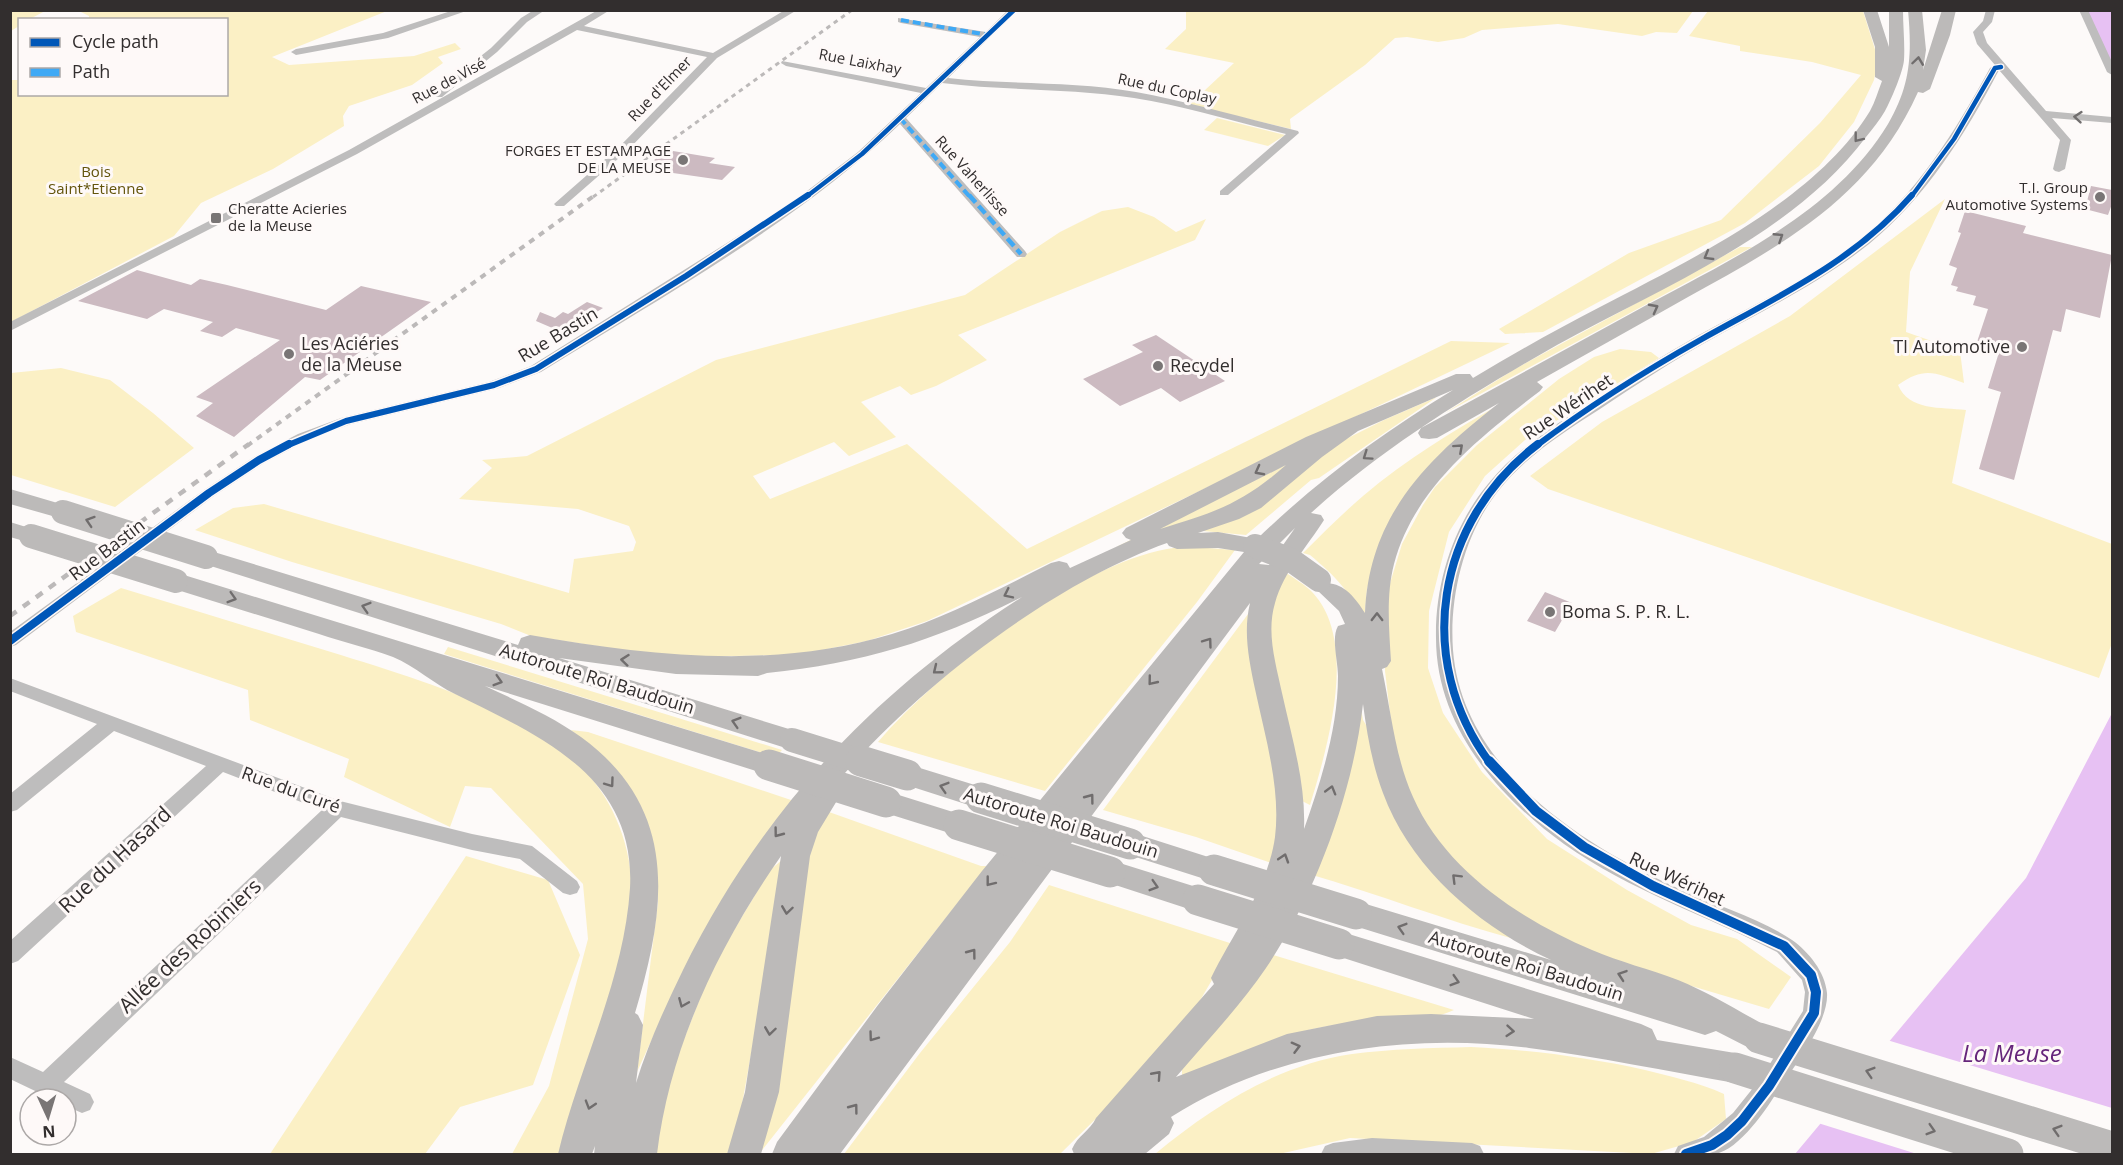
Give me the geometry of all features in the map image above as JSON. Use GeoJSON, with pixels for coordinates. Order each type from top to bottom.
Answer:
{"type":"FeatureCollection","features":[{"type":"Feature","properties":{"kind":"highway"},"geometry":{"type":"LineString","coordinates":[[1869,10],[1882,47],[1881,81],[1885,96]]}},
{"type":"Feature","properties":{"kind":"highway"},"geometry":{"type":"LineString","coordinates":[[819,1155],[1264,568],[1313,520],[1352,487],[1421,437],[1762,224],[1797,198],[1844,156],[1870,123],[1885,96],[1894,76],[1898,53],[1896,10]]}},
{"type":"Feature","properties":{"kind":"highway"},"geometry":{"type":"LineString","coordinates":[[743,666],[840,655],[901,640],[936,628],[1181,510],[1314,442],[1542,346],[1602,336],[1749,256],[1803,220],[1859,172],[1884,142],[1903,110],[1918,63],[1919,41],[1915,10]]}},
{"type":"Feature","properties":{"kind":"highway"},"geometry":{"type":"LineString","coordinates":[[1903,110],[1919,97],[1940,46],[1949,10]]}},
{"type":"Feature","properties":{"kind":"highway"},"geometry":{"type":"LineString","coordinates":[[1377,696],[1379,581],[1388,545],[1402,516],[1425,483],[1453,453],[1573,340]]}},
{"type":"Feature","properties":{"kind":"highway"},"geometry":{"type":"LineString","coordinates":[[789,1155],[889,1015],[985,888],[1249,560],[1293,516],[1366,456],[1463,392],[1542,346]]}},
{"type":"Feature","properties":{"kind":"highway"},"geometry":{"type":"LineString","coordinates":[[640,1155],[652,1085],[673,1026],[705,954],[770,845],[807,797],[861,735],[964,649],[1060,584],[1143,544],[1244,508],[1268,492],[1314,452],[1349,428]]}},
{"type":"Feature","properties":{"kind":"highway","name":"Autoroute Roi Baudouin"},"geometry":{"type":"LineString","coordinates":[[10,496],[2112,1147]]}},
{"type":"Feature","properties":{"kind":"highway"},"geometry":{"type":"LineString","coordinates":[[1216,1006],[1241,946],[1276,883],[1287,848],[1290,822],[1289,801],[1259,646],[1259,618],[1263,599],[1274,576],[1313,520]]}},
{"type":"Feature","properties":{"kind":"highway","name":"Autoroute Roi Baudouin"},"geometry":{"type":"LineString","coordinates":[[21,532],[2008,1155]]}},
{"type":"Feature","properties":{"kind":"highway"},"geometry":{"type":"LineString","coordinates":[[1100,564],[1171,542],[1196,540],[1227,541],[1255,546],[1301,565],[1349,607],[1363,640],[1377,696],[1389,772],[1406,812],[1436,856],[1471,892],[1522,932],[1617,974],[1678,994],[1759,1038]]}},
{"type":"Feature","properties":{"kind":"highway"},"geometry":{"type":"LineString","coordinates":[[1097,1153],[1258,953],[1281,914],[1311,852],[1335,778],[1348,716],[1351,666],[1344,619],[1324,585]]}},
{"type":"Feature","properties":{"kind":"highway"},"geometry":{"type":"LineString","coordinates":[[421,624],[613,658],[697,666],[792,667],[897,655],[950,640],[1018,611]]}},
{"type":"Feature","properties":{"kind":"highway"},"geometry":{"type":"LineString","coordinates":[[402,651],[462,686],[528,716],[585,754],[610,782],[632,819],[644,861],[643,924],[633,969],[575,1155]]}},
{"type":"Feature","properties":{"kind":"highway"},"geometry":{"type":"LineString","coordinates":[[744,1155],[762,1092],[798,846],[822,800],[890,719],[903,698]]}},
{"type":"Feature","properties":{"kind":"highway"},"geometry":{"type":"LineString","coordinates":[[610,1155],[633,969]]}},
{"type":"Feature","properties":{"kind":"highway"},"geometry":{"type":"LineString","coordinates":[[1097,1153],[1241,1068],[1287,1049],[1377,1031],[1431,1028],[1528,1033],[1735,1068]]}},
{"type":"Feature","properties":{"kind":"street"},"geometry":{"type":"LineString","coordinates":[[438,18],[454,10]]}},
{"type":"Feature","properties":{"kind":"street"},"geometry":{"type":"LineString","coordinates":[[296,52],[385,36],[465,10]]}},
{"type":"Feature","properties":{"kind":"street"},"geometry":{"type":"LineString","coordinates":[[410,119],[413,114],[494,50],[524,20],[541,10]]}},
{"type":"Feature","properties":{"kind":"street","name":"Rue de Visé"},"geometry":{"type":"LineString","coordinates":[[10,327],[304,177],[606,10]]}},
{"type":"Feature","properties":{"kind":"street","name":"Rue d'Elmer"},"geometry":{"type":"LineString","coordinates":[[560,204],[623,149],[714,56],[793,10]]}},
{"type":"Feature","properties":{"kind":"street","name":"Rue Bastin"},"geometry":{"type":"LineString","coordinates":[[10,641],[209,493],[267,455],[303,437],[346,421],[494,385],[536,369],[798,202],[862,154],[1014,10]]}},
{"type":"Feature","properties":{"kind":"street"},"geometry":{"type":"LineString","coordinates":[[1991,10],[1987,22],[1978,32],[1982,44],[2066,140],[2059,169]]}},
{"type":"Feature","properties":{"kind":"street"},"geometry":{"type":"LineString","coordinates":[[2083,10],[2112,72]]}},
{"type":"Feature","properties":{"kind":"street"},"geometry":{"type":"LineString","coordinates":[[901,20],[988,36]]}},
{"type":"Feature","properties":{"kind":"street"},"geometry":{"type":"LineString","coordinates":[[576,27],[714,56]]}},
{"type":"Feature","properties":{"kind":"street","name":"Rue Laixhay"},"geometry":{"type":"LineString","coordinates":[[786,63],[928,91]]}},
{"type":"Feature","properties":{"kind":"street","name":"Rue Wérihet"},"geometry":{"type":"LineString","coordinates":[[1686,1155],[1713,1144],[1735,1127],[1752,1109],[1814,1013],[1817,1000],[1814,979],[1799,959],[1784,946],[1635,877],[1597,855],[1536,810],[1507,782],[1483,754],[1465,727],[1451,688],[1443,641],[1444,615],[1455,564],[1481,504],[1501,479],[1536,444],[1683,350],[1811,280],[1865,242],[1898,212],[1919,188],[1975,107],[1995,68],[2001,67]]}},
{"type":"Feature","properties":{"kind":"street","name":"Rue du Coplay"},"geometry":{"type":"LineString","coordinates":[[940,80],[992,86],[1066,87],[1136,95],[1294,133],[1224,193]]}},
{"type":"Feature","properties":{"kind":"street"},"geometry":{"type":"LineString","coordinates":[[2043,114],[2112,120]]}},
{"type":"Feature","properties":{"kind":"street","name":"Rue Vaherlisse"},"geometry":{"type":"LineString","coordinates":[[900,118],[1021,254]]}},
{"type":"Feature","properties":{"kind":"street","name":"Rue du Curé"},"geometry":{"type":"LineString","coordinates":[[10,684],[337,808],[472,842],[525,852],[570,887]]}},
{"type":"Feature","properties":{"kind":"street"},"geometry":{"type":"LineString","coordinates":[[10,805],[111,723]]}},
{"type":"Feature","properties":{"kind":"street","name":"Rue du Hasard"},"geometry":{"type":"LineString","coordinates":[[10,955],[219,764]]}},
{"type":"Feature","properties":{"kind":"street","name":"Allée des Robiniers"},"geometry":{"type":"LineString","coordinates":[[45,1085],[337,808]]}},
{"type":"Feature","properties":{"kind":"street"},"geometry":{"type":"LineString","coordinates":[[10,1067],[82,1102]]}},
{"type":"Feature","properties":{"kind":"street"},"geometry":{"type":"LineString","coordinates":[[1333,1155],[1372,1149],[1472,1155]]}},
{"type":"Feature","properties":{"kind":"green space"},"geometry":{"type":"Polygon","coordinates":[[[11,10],[45,11],[32,18],[18,18],[18,27],[11,31],[11,10]]]}},
{"type":"Feature","properties":{"kind":"green space","name":"Bois Saint*Etienne"},"geometry":{"type":"Polygon","coordinates":[[[79,11],[387,11],[272,57],[289,65],[414,56],[455,43],[461,49],[438,57],[443,63],[412,85],[349,106],[343,116],[344,126],[273,169],[201,203],[174,236],[11,322],[11,80],[18,80],[18,96],[228,96],[228,18],[89,18],[79,11]]]}},
{"type":"Feature","properties":{"kind":"green space"},"geometry":{"type":"Polygon","coordinates":[[[1186,11],[1693,11],[1677,33],[1656,32],[1642,36],[1558,24],[1482,30],[1464,38],[1438,42],[1407,37],[1395,38],[1365,65],[1290,119],[1291,129],[1189,105],[1234,63],[1165,49],[1186,29],[1186,11]]]}},
{"type":"Feature","properties":{"kind":"green space"},"geometry":{"type":"Polygon","coordinates":[[[1708,11],[1863,11],[1878,59],[1874,80],[1854,122],[1819,166],[1745,223],[1543,332],[1505,334],[1499,329],[1629,253],[1721,220],[1820,123],[1861,75],[1812,62],[1740,51],[1740,46],[1689,36],[1708,11]]]}},
{"type":"Feature","properties":{"kind":"green space"},"geometry":{"type":"Polygon","coordinates":[[[1217,118],[1285,135],[1268,146],[1204,130],[1217,118]]]}},
{"type":"Feature","properties":{"kind":"green space"},"geometry":{"type":"Polygon","coordinates":[[[1945,199],[1910,272],[1906,332],[1960,351],[1964,383],[1937,374],[1923,373],[1898,385],[1903,393],[1918,404],[1966,410],[1952,483],[2112,544],[2112,643],[2099,678],[1548,489],[1530,476],[1602,422],[1790,316],[1945,199]]]}},
{"type":"Feature","properties":{"kind":"green space"},"geometry":{"type":"Polygon","coordinates":[[[1128,207],[1154,217],[1176,232],[1206,219],[1195,240],[958,335],[987,360],[936,386],[911,395],[900,386],[861,402],[896,437],[849,456],[834,442],[753,476],[770,499],[907,444],[1027,549],[1451,341],[1510,343],[927,621],[867,641],[797,655],[669,657],[531,636],[501,624],[292,562],[195,530],[233,508],[264,504],[569,593],[574,559],[633,551],[636,542],[629,526],[578,509],[459,499],[492,468],[482,460],[527,456],[716,360],[965,295],[1060,232],[1102,211],[1128,207]]]}},
{"type":"Feature","properties":{"kind":"green space"},"geometry":{"type":"Polygon","coordinates":[[[1740,247],[1752,247],[1445,413],[1515,369],[1740,247]]]}},
{"type":"Feature","properties":{"kind":"green space"},"geometry":{"type":"Polygon","coordinates":[[[1620,349],[1651,352],[1659,358],[1525,440],[1485,476],[1449,532],[1429,611],[1428,668],[1443,713],[1482,772],[1547,839],[1627,890],[1691,925],[1737,939],[1791,977],[1769,1009],[1624,966],[1537,928],[1473,881],[1439,843],[1415,807],[1402,778],[1392,730],[1385,671],[1384,627],[1387,593],[1402,544],[1435,487],[1477,445],[1559,379],[1594,357],[1620,349]]]}},
{"type":"Feature","properties":{"kind":"green space"},"geometry":{"type":"Polygon","coordinates":[[[61,368],[110,380],[194,448],[115,507],[11,475],[11,373],[61,368]]]}},
{"type":"Feature","properties":{"kind":"green space"},"geometry":{"type":"Polygon","coordinates":[[[1437,397],[1319,478],[1311,480],[1246,535],[1203,531],[1336,444],[1437,397]]]}},
{"type":"Feature","properties":{"kind":"green space"},"geometry":{"type":"Polygon","coordinates":[[[1504,402],[1465,434],[1378,555],[1367,589],[1364,621],[1341,585],[1310,555],[1303,553],[1379,482],[1449,434],[1504,402]]]}},
{"type":"Feature","properties":{"kind":"green space"},"geometry":{"type":"Polygon","coordinates":[[[1292,462],[1236,505],[1116,547],[1292,462]]]}},
{"type":"Feature","properties":{"kind":"green space"},"geometry":{"type":"Polygon","coordinates":[[[1194,547],[1235,550],[1197,602],[1045,791],[878,742],[936,684],[972,654],[1051,599],[1091,576],[1130,559],[1167,549],[1194,547]]]}},
{"type":"Feature","properties":{"kind":"green space"},"geometry":{"type":"Polygon","coordinates":[[[1284,571],[1313,593],[1327,614],[1334,639],[1337,667],[1331,726],[1310,805],[1296,798],[1266,637],[1269,601],[1284,571]]]}},
{"type":"Feature","properties":{"kind":"green space"},"geometry":{"type":"Polygon","coordinates":[[[121,588],[419,680],[480,704],[536,732],[577,762],[590,777],[612,810],[620,828],[630,866],[632,900],[623,953],[564,1154],[512,1154],[549,1086],[588,939],[583,884],[491,788],[465,786],[450,827],[344,777],[349,759],[250,720],[248,690],[76,632],[73,616],[121,588]]]}},
{"type":"Feature","properties":{"kind":"green space"},"geometry":{"type":"Polygon","coordinates":[[[1254,606],[1280,806],[1274,864],[1196,837],[1103,810],[1254,606]]]}},
{"type":"Feature","properties":{"kind":"green space"},"geometry":{"type":"Polygon","coordinates":[[[448,647],[782,750],[775,757],[444,654],[448,647]]]}},
{"type":"Feature","properties":{"kind":"green space"},"geometry":{"type":"Polygon","coordinates":[[[1358,691],[1363,720],[1371,733],[1377,773],[1514,939],[1309,874],[1358,691]]]}},
{"type":"Feature","properties":{"kind":"green space"},"geometry":{"type":"Polygon","coordinates":[[[571,730],[588,732],[794,801],[678,982],[637,1072],[658,902],[656,860],[588,744],[571,730]]]}},
{"type":"Feature","properties":{"kind":"green space"},"geometry":{"type":"Polygon","coordinates":[[[829,812],[981,866],[987,866],[759,1154],[754,1154],[763,1127],[806,846],[829,812]]]}},
{"type":"Feature","properties":{"kind":"green space"},"geometry":{"type":"Polygon","coordinates":[[[466,856],[548,880],[580,955],[533,1085],[460,1107],[425,1154],[270,1154],[466,856]]]}},
{"type":"Feature","properties":{"kind":"green space"},"geometry":{"type":"Polygon","coordinates":[[[782,860],[782,883],[733,1154],[650,1154],[655,1113],[713,965],[770,870],[782,860]]]}},
{"type":"Feature","properties":{"kind":"green space"},"geometry":{"type":"Polygon","coordinates":[[[1049,885],[1233,944],[1195,1009],[1124,1091],[1060,1154],[844,1154],[920,1053],[1010,942],[1049,885]]]}},
{"type":"Feature","properties":{"kind":"green space"},"geometry":{"type":"Polygon","coordinates":[[[1267,953],[1454,1010],[1423,1019],[1339,1025],[1304,1031],[1251,1049],[1182,1080],[1182,1068],[1267,953]]]}},
{"type":"Feature","properties":{"kind":"green space"},"geometry":{"type":"Polygon","coordinates":[[[1471,1047],[1537,1052],[1601,1061],[1685,1080],[1724,1094],[1726,1119],[1693,1142],[1651,1154],[1350,1138],[1279,1154],[1155,1154],[1199,1120],[1223,1105],[1272,1078],[1298,1068],[1352,1054],[1471,1047]]]}},
{"type":"Feature","properties":{"kind":"water"},"geometry":{"type":"Polygon","coordinates":[[[2087,11],[2112,11],[2112,64],[2087,11]]]}},
{"type":"Feature","properties":{"kind":"water","name":"La Meuse"},"geometry":{"type":"Polygon","coordinates":[[[2112,713],[2112,1154],[1795,1154],[2026,878],[2112,713]]]}},
{"type":"Feature","properties":{"kind":"pier"},"geometry":{"type":"Polygon","coordinates":[[[1887,1040],[2112,1108],[2112,1154],[1917,1154],[1818,1123],[1887,1040]]]}},
{"type":"Feature","properties":{"kind":"building","name":"FORGES ET ESTAMPAGE DE LA MEUSE"},"geometry":{"type":"Polygon","coordinates":[[[667,150],[715,158],[709,163],[735,167],[722,180],[640,171],[667,150]]]}},
{"type":"Feature","properties":{"kind":"building","name":"T.I. Group Automotive Systems"},"geometry":{"type":"Polygon","coordinates":[[[2091,186],[2112,190],[2112,204],[2108,215],[2085,209],[2091,186]]]}},
{"type":"Feature","properties":{"kind":"building","name":"TI Automotive"},"geometry":{"type":"Polygon","coordinates":[[[1965,211],[2026,226],[2023,233],[2112,255],[2100,318],[2066,309],[2061,332],[2053,330],[2014,480],[1979,469],[2001,392],[1988,388],[2000,349],[1977,342],[1988,309],[1973,305],[1976,296],[1956,291],[1958,287],[1951,285],[1957,268],[1949,265],[1961,233],[1958,232],[1965,211]]]}},
{"type":"Feature","properties":{"kind":"building","name":"Les Aciéries de la Meuse"},"geometry":{"type":"Polygon","coordinates":[[[137,270],[191,285],[200,279],[326,310],[361,286],[431,302],[320,380],[305,377],[234,437],[196,416],[213,403],[196,397],[280,340],[236,328],[222,337],[200,331],[213,322],[164,309],[147,319],[78,301],[137,270]]]}},
{"type":"Feature","properties":{"kind":"building"},"geometry":{"type":"Polygon","coordinates":[[[587,302],[603,308],[564,333],[536,321],[540,312],[555,318],[563,312],[568,314],[587,302]]]}},
{"type":"Feature","properties":{"kind":"building","name":"Recydel"},"geometry":{"type":"Polygon","coordinates":[[[1156,335],[1225,381],[1180,402],[1161,388],[1120,406],[1083,379],[1143,352],[1132,345],[1156,335]]]}},
{"type":"Feature","properties":{"kind":"building","name":"Boma S. P. R. L."},"geometry":{"type":"Polygon","coordinates":[[[1545,592],[1572,603],[1555,632],[1527,621],[1545,592]]]}},
{"type":"Feature","properties":{"kind":"railway"},"geometry":{"type":"LineString","coordinates":[[593,197],[852,10]]}},
{"type":"Feature","properties":{"kind":"railway"},"geometry":{"type":"LineString","coordinates":[[247,446],[595,195]]}},
{"type":"Feature","properties":{"kind":"railway"},"geometry":{"type":"LineString","coordinates":[[10,616],[249,444]]}},
{"type":"Feature","properties":{"kind":"marked path"},"geometry":{"type":"LineString","coordinates":[[901,20],[988,35]]}},
{"type":"Feature","properties":{"kind":"marked path"},"geometry":{"type":"LineString","coordinates":[[900,118],[1021,254]]}},
{"type":"Feature","properties":{"kind":"cycle path"},"geometry":{"type":"LineString","coordinates":[[10,641],[209,493],[259,460],[303,437],[346,421],[494,385],[536,369],[686,276],[798,203],[862,154],[1014,10]]}},
{"type":"Feature","properties":{"kind":"cycle path"},"geometry":{"type":"LineString","coordinates":[[1686,1154],[1706,1148],[1727,1135],[1742,1121],[1769,1086],[1814,1013],[1816,992],[1811,975],[1784,946],[1653,886],[1584,847],[1536,811],[1497,772],[1467,727],[1448,678],[1444,651],[1444,623],[1455,562],[1473,517],[1492,488],[1505,473],[1535,447],[1684,349],[1822,272],[1886,223],[1905,204],[1939,162],[1969,116],[1995,68],[2001,67]]}},
{"type":"Feature","properties":{"kind":"place","name":"FORGES ET ESTAMPAGE DE LA MEUSE"},"geometry":{"type":"Point","coordinates":[683,160]}},
{"type":"Feature","properties":{"kind":"place","name":"T.I. Group Automotive Systems"},"geometry":{"type":"Point","coordinates":[2100,197]}},
{"type":"Feature","properties":{"kind":"place","name":"Cheratte Acieries de la Meuse"},"geometry":{"type":"Point","coordinates":[216,218]}},
{"type":"Feature","properties":{"kind":"place","name":"TI Automotive"},"geometry":{"type":"Point","coordinates":[2022,347]}},
{"type":"Feature","properties":{"kind":"place","name":"Les Aciéries de la Meuse"},"geometry":{"type":"Point","coordinates":[289,354]}},
{"type":"Feature","properties":{"kind":"place","name":"Recydel"},"geometry":{"type":"Point","coordinates":[1158,366]}},
{"type":"Feature","properties":{"kind":"place","name":"Boma S. P. R. L."},"geometry":{"type":"Point","coordinates":[1550,612]}}]}
